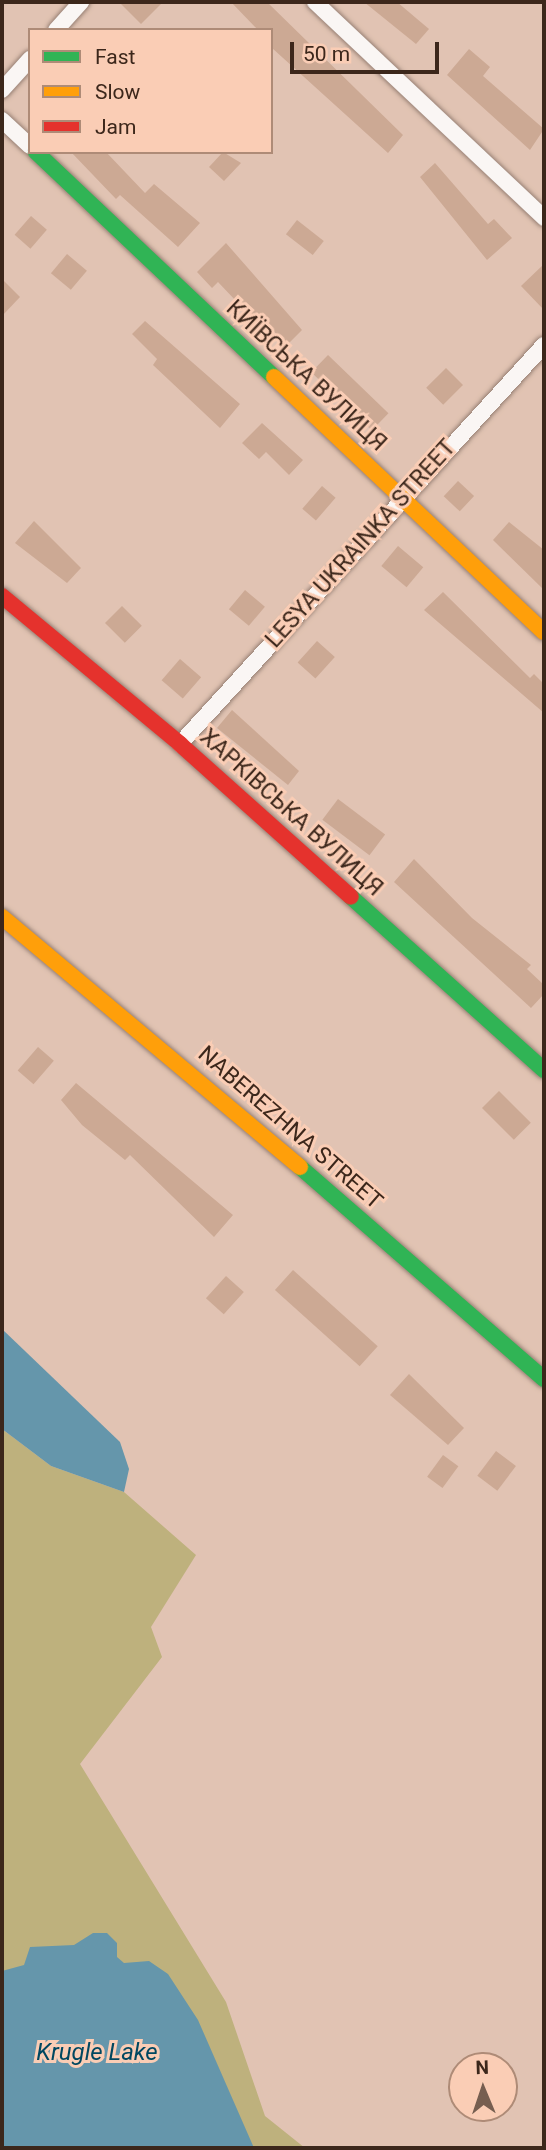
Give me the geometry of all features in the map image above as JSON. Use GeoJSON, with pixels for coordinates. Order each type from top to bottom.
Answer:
{"type":"FeatureCollection","features":[{"type":"Feature","properties":{"kind":"street"},"geometry":{"type":"LineString","coordinates":[[58,28],[81,2]]}},
{"type":"Feature","properties":{"kind":"street"},"geometry":{"type":"LineString","coordinates":[[315,2],[544,218]]}},
{"type":"Feature","properties":{"kind":"street"},"geometry":{"type":"LineString","coordinates":[[2,90],[28,61]]}},
{"type":"Feature","properties":{"kind":"street"},"geometry":{"type":"LineString","coordinates":[[2,120],[28,144]]}},
{"type":"Feature","properties":{"kind":"street","name":"КИЇВСЬКА ВУЛИЦЯ"},"geometry":{"type":"LineString","coordinates":[[38,154],[544,632]]}},
{"type":"Feature","properties":{"kind":"street","name":"LESYA UKRAINKA STREET"},"geometry":{"type":"LineString","coordinates":[[180,744],[544,345]]}},
{"type":"Feature","properties":{"kind":"street","name":"ХАРКІВСЬКА ВУЛИЦЯ"},"geometry":{"type":"LineString","coordinates":[[2,596],[180,744],[544,1070]]}},
{"type":"Feature","properties":{"kind":"street","name":"NABEREZHNA STREET"},"geometry":{"type":"LineString","coordinates":[[2,918],[155,1042],[544,1379]]}},
{"type":"Feature","properties":{"kind":"shaded area"},"geometry":{"type":"Polygon","coordinates":[[[2,1429],[51,1466],[124,1492],[196,1555],[151,1627],[162,1657],[80,1764],[226,2002],[265,2116],[305,2148],[2,2148],[2,1429]]]}},
{"type":"Feature","properties":{"kind":"water"},"geometry":{"type":"Polygon","coordinates":[[[2,1329],[120,1442],[129,1469],[124,1492],[51,1466],[2,1429],[2,1329]]]}},
{"type":"Feature","properties":{"kind":"water","name":"Krugle Lake"},"geometry":{"type":"Polygon","coordinates":[[[93,1933],[107,1933],[117,1943],[117,1957],[124,1963],[149,1961],[168,1974],[198,2020],[254,2148],[2,2148],[2,1971],[24,1965],[30,1947],[74,1945],[93,1933]]]}},
{"type":"Feature","properties":{"kind":"building"},"geometry":{"type":"Polygon","coordinates":[[[119,2],[163,2],[141,24],[119,2]]]}},
{"type":"Feature","properties":{"kind":"building"},"geometry":{"type":"Polygon","coordinates":[[[231,2],[267,2],[403,135],[388,153],[273,49],[273,28],[256,28],[231,2]]]}},
{"type":"Feature","properties":{"kind":"building"},"geometry":{"type":"Polygon","coordinates":[[[364,2],[397,2],[429,29],[416,44],[364,2]]]}},
{"type":"Feature","properties":{"kind":"building"},"geometry":{"type":"Polygon","coordinates":[[[469,49],[490,67],[483,76],[544,129],[530,150],[447,75],[469,49]]]}},
{"type":"Feature","properties":{"kind":"building"},"geometry":{"type":"Polygon","coordinates":[[[73,154],[108,154],[145,193],[154,184],[200,223],[178,247],[120,195],[116,199],[73,154]]]}},
{"type":"Feature","properties":{"kind":"building"},"geometry":{"type":"Polygon","coordinates":[[[221,154],[226,154],[241,163],[224,181],[209,167],[221,154]]]}},
{"type":"Feature","properties":{"kind":"building"},"geometry":{"type":"Polygon","coordinates":[[[435,163],[488,224],[494,219],[512,238],[487,260],[420,177],[435,163]]]}},
{"type":"Feature","properties":{"kind":"building"},"geometry":{"type":"Polygon","coordinates":[[[31,216],[47,230],[30,249],[15,235],[31,216]]]}},
{"type":"Feature","properties":{"kind":"building"},"geometry":{"type":"Polygon","coordinates":[[[297,220],[324,241],[313,255],[286,234],[297,220]]]}},
{"type":"Feature","properties":{"kind":"building"},"geometry":{"type":"Polygon","coordinates":[[[226,243],[302,330],[287,345],[260,317],[255,321],[218,282],[212,288],[197,272],[226,243]]]}},
{"type":"Feature","properties":{"kind":"building"},"geometry":{"type":"Polygon","coordinates":[[[67,254],[87,271],[71,290],[51,273],[67,254]]]}},
{"type":"Feature","properties":{"kind":"building"},"geometry":{"type":"Polygon","coordinates":[[[544,264],[544,310],[521,286],[544,264]]]}},
{"type":"Feature","properties":{"kind":"building"},"geometry":{"type":"Polygon","coordinates":[[[2,279],[20,297],[2,316],[2,279]]]}},
{"type":"Feature","properties":{"kind":"building"},"geometry":{"type":"Polygon","coordinates":[[[145,321],[240,404],[220,428],[153,365],[157,359],[132,334],[145,321]]]}},
{"type":"Feature","properties":{"kind":"building"},"geometry":{"type":"Polygon","coordinates":[[[328,355],[388,413],[372,431],[311,372],[328,355]]]}},
{"type":"Feature","properties":{"kind":"building"},"geometry":{"type":"Polygon","coordinates":[[[446,368],[463,385],[443,405],[426,388],[446,368]]]}},
{"type":"Feature","properties":{"kind":"building"},"geometry":{"type":"Polygon","coordinates":[[[262,423],[303,460],[289,475],[266,452],[259,459],[242,443],[262,423]]]}},
{"type":"Feature","properties":{"kind":"building"},"geometry":{"type":"Polygon","coordinates":[[[458,481],[474,496],[460,511],[444,496],[458,481]]]}},
{"type":"Feature","properties":{"kind":"building"},"geometry":{"type":"Polygon","coordinates":[[[322,486],[336,498],[316,520],[302,509],[322,486]]]}},
{"type":"Feature","properties":{"kind":"building"},"geometry":{"type":"Polygon","coordinates":[[[34,521],[81,568],[67,583],[15,543],[34,521]]]}},
{"type":"Feature","properties":{"kind":"building"},"geometry":{"type":"Polygon","coordinates":[[[509,522],[544,550],[544,590],[493,540],[509,522]]]}},
{"type":"Feature","properties":{"kind":"building"},"geometry":{"type":"Polygon","coordinates":[[[398,546],[423,567],[407,587],[381,566],[398,546]]]}},
{"type":"Feature","properties":{"kind":"building"},"geometry":{"type":"Polygon","coordinates":[[[245,590],[265,607],[249,626],[229,609],[245,590]]]}},
{"type":"Feature","properties":{"kind":"building"},"geometry":{"type":"Polygon","coordinates":[[[443,592],[530,678],[534,674],[544,684],[544,713],[424,610],[443,592]]]}},
{"type":"Feature","properties":{"kind":"building"},"geometry":{"type":"Polygon","coordinates":[[[122,606],[142,626],[125,643],[105,623],[122,606]]]}},
{"type":"Feature","properties":{"kind":"building"},"geometry":{"type":"Polygon","coordinates":[[[317,641],[335,657],[315,679],[298,663],[317,641]]]}},
{"type":"Feature","properties":{"kind":"building"},"geometry":{"type":"Polygon","coordinates":[[[180,659],[201,677],[183,699],[162,680],[180,659]]]}},
{"type":"Feature","properties":{"kind":"building"},"geometry":{"type":"Polygon","coordinates":[[[232,710],[299,771],[288,785],[217,728],[232,710]]]}},
{"type":"Feature","properties":{"kind":"building"},"geometry":{"type":"Polygon","coordinates":[[[338,799],[385,835],[369,855],[322,820],[338,799]]]}},
{"type":"Feature","properties":{"kind":"building"},"geometry":{"type":"Polygon","coordinates":[[[414,859],[472,918],[531,965],[527,969],[544,985],[544,994],[531,1008],[394,882],[414,859]]]}},
{"type":"Feature","properties":{"kind":"building"},"geometry":{"type":"Polygon","coordinates":[[[38,1047],[54,1061],[34,1084],[18,1070],[38,1047]]]}},
{"type":"Feature","properties":{"kind":"building"},"geometry":{"type":"Polygon","coordinates":[[[76,1083],[233,1215],[214,1237],[130,1155],[125,1160],[82,1125],[61,1100],[76,1083]]]}},
{"type":"Feature","properties":{"kind":"building"},"geometry":{"type":"Polygon","coordinates":[[[499,1091],[531,1123],[514,1140],[482,1108],[499,1091]]]}},
{"type":"Feature","properties":{"kind":"building"},"geometry":{"type":"Polygon","coordinates":[[[293,1270],[378,1346],[360,1366],[275,1290],[293,1270]]]}},
{"type":"Feature","properties":{"kind":"building"},"geometry":{"type":"Polygon","coordinates":[[[226,1276],[244,1292],[224,1314],[206,1298],[226,1276]]]}},
{"type":"Feature","properties":{"kind":"building"},"geometry":{"type":"Polygon","coordinates":[[[409,1374],[464,1428],[448,1445],[390,1395],[409,1374]]]}},
{"type":"Feature","properties":{"kind":"building"},"geometry":{"type":"Polygon","coordinates":[[[496,1451],[516,1466],[497,1491],[477,1476],[496,1451]]]}},
{"type":"Feature","properties":{"kind":"building"},"geometry":{"type":"Polygon","coordinates":[[[443,1455],[458,1466],[443,1488],[427,1477],[443,1455]]]}},
{"type":"Feature","properties":{"kind":"traffic: fast"},"geometry":{"type":"LineString","coordinates":[[38,154],[274,377]]}},
{"type":"Feature","properties":{"kind":"traffic: fast"},"geometry":{"type":"LineString","coordinates":[[351,897],[544,1070]]}},
{"type":"Feature","properties":{"kind":"traffic: fast"},"geometry":{"type":"LineString","coordinates":[[300,1167],[544,1379]]}},
{"type":"Feature","properties":{"kind":"traffic: slow"},"geometry":{"type":"LineString","coordinates":[[274,377],[544,632]]}},
{"type":"Feature","properties":{"kind":"traffic: slow"},"geometry":{"type":"LineString","coordinates":[[2,917],[300,1167]]}},
{"type":"Feature","properties":{"kind":"traffic: jam"},"geometry":{"type":"LineString","coordinates":[[2,596],[180,744],[351,897]]}}]}
